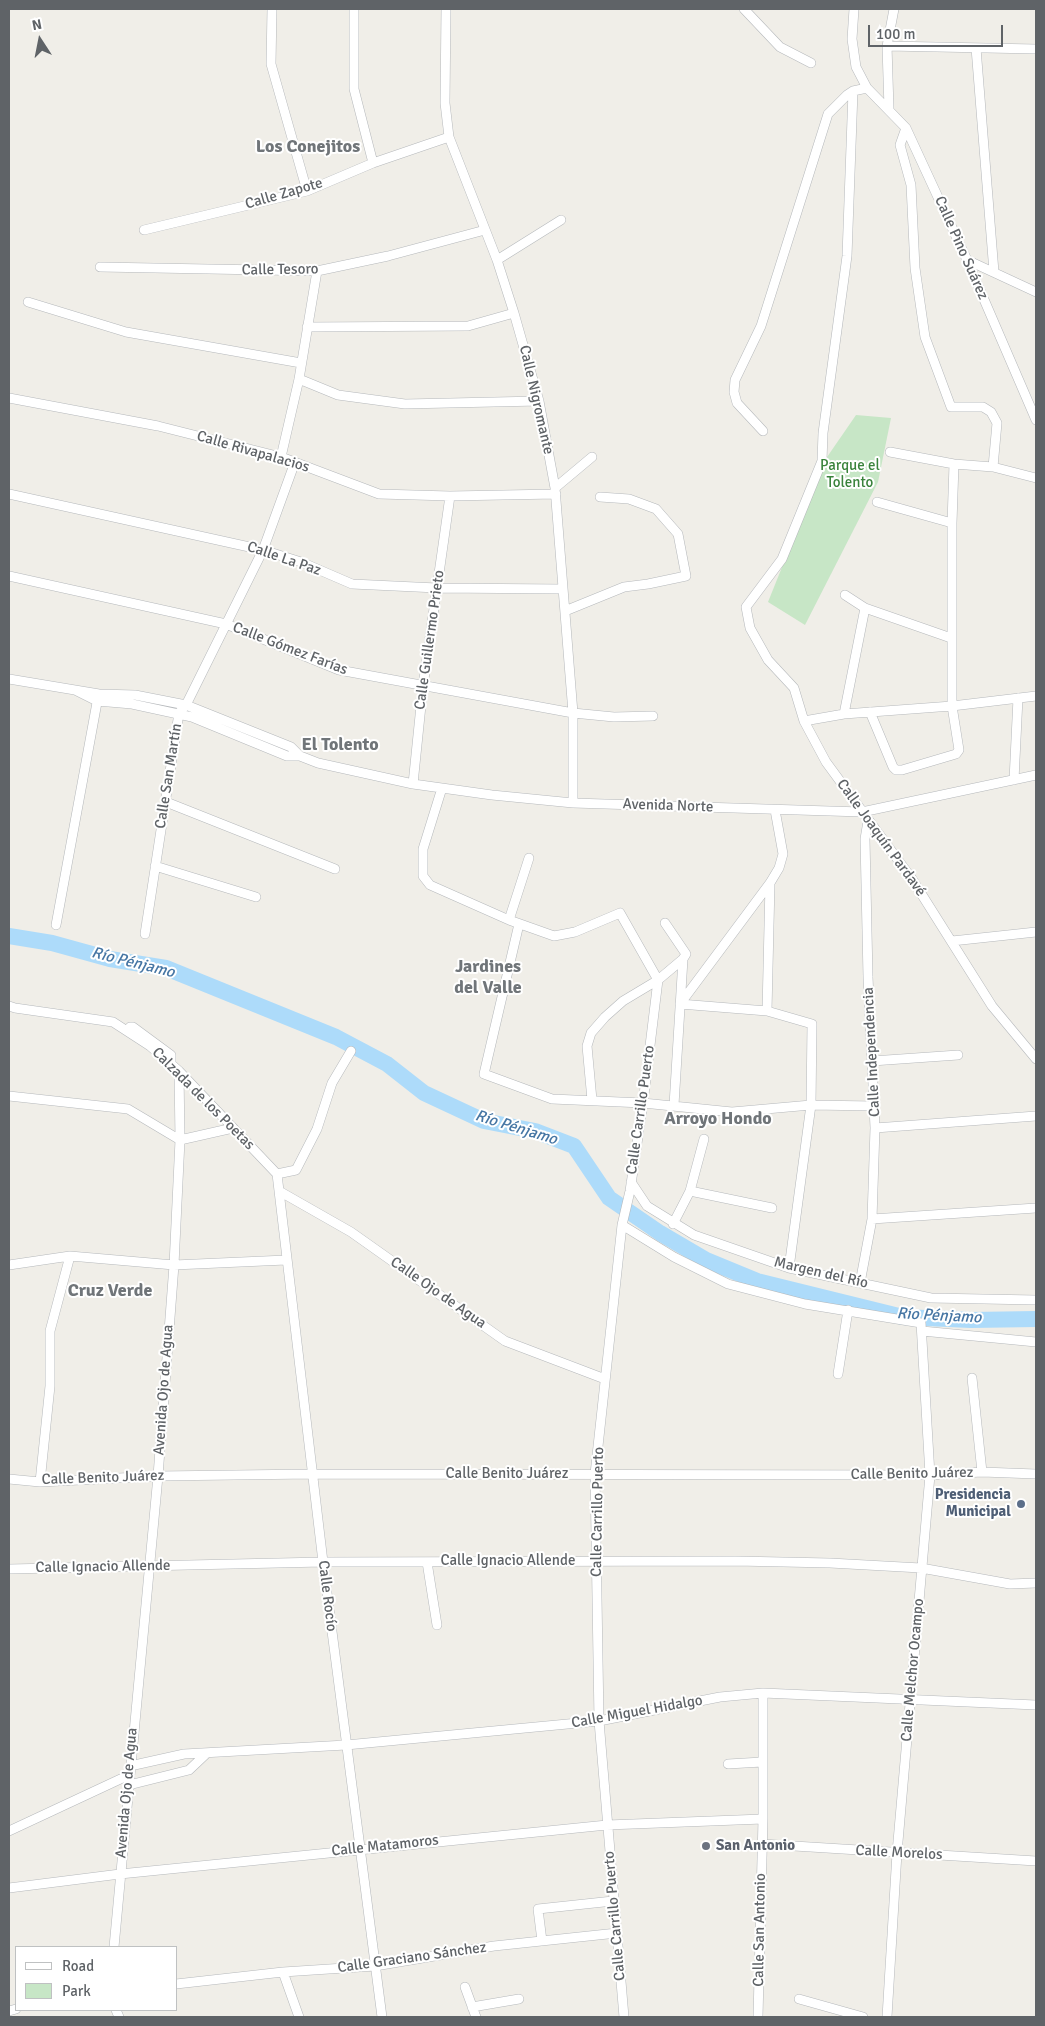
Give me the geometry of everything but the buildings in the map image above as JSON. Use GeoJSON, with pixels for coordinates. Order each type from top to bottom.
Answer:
{"type":"FeatureCollection","features":[{"type":"Feature","properties":{"kind":"street"},"geometry":{"type":"LineString","coordinates":[[272,9],[270,64],[307,191]]}},
{"type":"Feature","properties":{"kind":"street"},"geometry":{"type":"LineString","coordinates":[[354,9],[354,89],[373,163]]}},
{"type":"Feature","properties":{"kind":"street","name":"Calle Nigromante"},"geometry":{"type":"LineString","coordinates":[[446,9],[445,103],[449,137],[486,230],[514,313],[538,401],[555,491],[573,713],[573,804]]}},
{"type":"Feature","properties":{"kind":"street"},"geometry":{"type":"LineString","coordinates":[[744,9],[780,47],[811,63]]}},
{"type":"Feature","properties":{"kind":"street","name":"Calle Pino Suárez"},"geometry":{"type":"LineString","coordinates":[[854,9],[852,38],[856,67],[867,88],[906,128],[967,260],[1036,420]]}},
{"type":"Feature","properties":{"kind":"street"},"geometry":{"type":"LineString","coordinates":[[889,109],[887,46],[894,9]]}},
{"type":"Feature","properties":{"kind":"street"},"geometry":{"type":"LineString","coordinates":[[887,46],[1036,49]]}},
{"type":"Feature","properties":{"kind":"street"},"geometry":{"type":"LineString","coordinates":[[976,48],[994,272]]}},
{"type":"Feature","properties":{"kind":"street"},"geometry":{"type":"LineString","coordinates":[[763,431],[737,403],[734,392],[735,380],[761,326],[828,114],[837,103],[853,91],[867,88]]}},
{"type":"Feature","properties":{"kind":"street","name":"Calle Joaquín Pardavé"},"geometry":{"type":"LineString","coordinates":[[853,91],[847,256],[823,434],[822,461],[782,559],[746,607],[750,628],[768,660],[794,688],[804,720],[826,762],[912,879],[992,1006],[1036,1059]]}},
{"type":"Feature","properties":{"kind":"street"},"geometry":{"type":"LineString","coordinates":[[906,128],[900,145],[911,185],[915,268],[924,338],[951,407],[982,408],[991,412],[997,423],[993,467]]}},
{"type":"Feature","properties":{"kind":"street","name":"Calle Zapote"},"geometry":{"type":"LineString","coordinates":[[144,230],[307,191],[373,163],[449,137]]}},
{"type":"Feature","properties":{"kind":"street"},"geometry":{"type":"LineString","coordinates":[[496,260],[561,220]]}},
{"type":"Feature","properties":{"kind":"street","name":"Calle Tesoro"},"geometry":{"type":"LineString","coordinates":[[100,267],[317,271],[388,256],[486,230]]}},
{"type":"Feature","properties":{"kind":"street"},"geometry":{"type":"LineString","coordinates":[[967,260],[1036,292]]}},
{"type":"Feature","properties":{"kind":"street"},"geometry":{"type":"LineString","coordinates":[[281,457],[299,379],[317,271]]}},
{"type":"Feature","properties":{"kind":"street"},"geometry":{"type":"LineString","coordinates":[[28,302],[126,332],[301,364]]}},
{"type":"Feature","properties":{"kind":"street"},"geometry":{"type":"LineString","coordinates":[[307,327],[468,326],[514,313]]}},
{"type":"Feature","properties":{"kind":"street"},"geometry":{"type":"LineString","coordinates":[[299,379],[338,395],[405,404],[538,401]]}},
{"type":"Feature","properties":{"kind":"street","name":"Calle Rivapalacios"},"geometry":{"type":"LineString","coordinates":[[9,398],[158,426],[281,457],[380,494],[450,496],[555,491]]}},
{"type":"Feature","properties":{"kind":"street"},"geometry":{"type":"LineString","coordinates":[[890,452],[954,464],[993,467],[1036,478]]}},
{"type":"Feature","properties":{"kind":"street"},"geometry":{"type":"LineString","coordinates":[[555,491],[592,457]]}},
{"type":"Feature","properties":{"kind":"street","name":"Calle San Martín"},"geometry":{"type":"LineString","coordinates":[[144,934],[179,713],[186,705],[263,550],[295,462]]}},
{"type":"Feature","properties":{"kind":"street"},"geometry":{"type":"LineString","coordinates":[[870,712],[893,767],[896,770],[902,770],[956,754],[959,750],[952,706],[951,638],[954,464]]}},
{"type":"Feature","properties":{"kind":"street","name":"Calle La Paz"},"geometry":{"type":"LineString","coordinates":[[9,494],[263,550],[301,562],[352,584],[437,588],[563,589]]}},
{"type":"Feature","properties":{"kind":"street","name":"Calle Guillermo Prieto"},"geometry":{"type":"LineString","coordinates":[[413,784],[423,686],[450,496]]}},
{"type":"Feature","properties":{"kind":"street"},"geometry":{"type":"LineString","coordinates":[[565,610],[624,587],[686,576],[678,534],[656,509],[629,499],[600,496]]}},
{"type":"Feature","properties":{"kind":"street"},"geometry":{"type":"LineString","coordinates":[[877,502],[952,523]]}},
{"type":"Feature","properties":{"kind":"street","name":"Calle Gómez Farías"},"geometry":{"type":"LineString","coordinates":[[9,576],[226,624],[340,670],[573,713],[614,717],[652,716]]}},
{"type":"Feature","properties":{"kind":"street"},"geometry":{"type":"LineString","coordinates":[[845,595],[865,608],[951,638]]}},
{"type":"Feature","properties":{"kind":"street"},"geometry":{"type":"LineString","coordinates":[[844,714],[865,608]]}},
{"type":"Feature","properties":{"kind":"street","name":"Avenida Norte"},"geometry":{"type":"LineString","coordinates":[[9,679],[75,690],[98,698],[179,713],[274,749],[287,756],[300,756],[318,763],[413,784],[573,804],[862,812],[1036,775]]}},
{"type":"Feature","properties":{"kind":"street","name":"Avenida Norte"},"geometry":{"type":"LineString","coordinates":[[98,698],[135,695],[186,705],[291,747],[300,756]]}},
{"type":"Feature","properties":{"kind":"street"},"geometry":{"type":"LineString","coordinates":[[804,720],[844,714],[952,706],[1036,696]]}},
{"type":"Feature","properties":{"kind":"street"},"geometry":{"type":"LineString","coordinates":[[56,925],[98,698]]}},
{"type":"Feature","properties":{"kind":"street"},"geometry":{"type":"LineString","coordinates":[[1014,780],[1018,698]]}},
{"type":"Feature","properties":{"kind":"street"},"geometry":{"type":"LineString","coordinates":[[442,788],[423,849],[423,876],[430,885],[509,920],[554,936],[575,932],[620,913],[658,980]]}},
{"type":"Feature","properties":{"kind":"street"},"geometry":{"type":"LineString","coordinates":[[166,802],[335,869]]}},
{"type":"Feature","properties":{"kind":"street"},"geometry":{"type":"LineString","coordinates":[[680,1004],[770,883],[779,868],[782,854],[775,810]]}},
{"type":"Feature","properties":{"kind":"street","name":"Calle Independencia"},"geometry":{"type":"LineString","coordinates":[[860,1282],[872,1220],[876,1128],[865,839],[868,821]]}},
{"type":"Feature","properties":{"kind":"street"},"geometry":{"type":"LineString","coordinates":[[509,920],[529,858]]}},
{"type":"Feature","properties":{"kind":"street"},"geometry":{"type":"LineString","coordinates":[[155,866],[256,897]]}},
{"type":"Feature","properties":{"kind":"street"},"geometry":{"type":"LineString","coordinates":[[767,1011],[770,883]]}},
{"type":"Feature","properties":{"kind":"street"},"geometry":{"type":"LineString","coordinates":[[666,923],[685,956],[674,1105]]}},
{"type":"Feature","properties":{"kind":"street"},"geometry":{"type":"LineString","coordinates":[[519,924],[484,1074],[552,1099],[674,1105],[732,1112],[811,1105],[874,1106]]}},
{"type":"Feature","properties":{"kind":"street"},"geometry":{"type":"LineString","coordinates":[[952,941],[1036,932]]}},
{"type":"Feature","properties":{"kind":"street"},"geometry":{"type":"LineString","coordinates":[[592,1100],[587,1046],[591,1034],[605,1017],[623,1001],[658,980],[685,956]]}},
{"type":"Feature","properties":{"kind":"street","name":"Calle Carrillo Puerto"},"geometry":{"type":"LineString","coordinates":[[624,2017],[599,1721],[595,1474],[622,1225],[630,1192],[658,980]]}},
{"type":"Feature","properties":{"kind":"street"},"geometry":{"type":"LineString","coordinates":[[680,1004],[767,1011],[812,1024],[811,1105],[789,1268]]}},
{"type":"Feature","properties":{"kind":"street","name":"Calzada de los Poetas"},"geometry":{"type":"LineString","coordinates":[[9,1006],[112,1022],[127,1031],[150,1046],[179,1071],[277,1174]]}},
{"type":"Feature","properties":{"kind":"street"},"geometry":{"type":"LineString","coordinates":[[277,1174],[296,1170],[317,1128],[332,1084],[351,1051]]}},
{"type":"Feature","properties":{"kind":"street"},"geometry":{"type":"LineString","coordinates":[[872,1061],[958,1056]]}},
{"type":"Feature","properties":{"kind":"street","name":"Avenida Ojo de Agua"},"geometry":{"type":"LineString","coordinates":[[114,1946],[158,1476],[174,1265],[180,1140],[179,1071]]}},
{"type":"Feature","properties":{"kind":"street"},"geometry":{"type":"LineString","coordinates":[[9,1096],[128,1109],[180,1140],[233,1128]]}},
{"type":"Feature","properties":{"kind":"street"},"geometry":{"type":"LineString","coordinates":[[876,1128],[1036,1116]]}},
{"type":"Feature","properties":{"kind":"street"},"geometry":{"type":"LineString","coordinates":[[673,1224],[690,1191],[704,1139]]}},
{"type":"Feature","properties":{"kind":"street","name":"Calle Rocío"},"geometry":{"type":"LineString","coordinates":[[277,1174],[312,1474],[382,2017]]}},
{"type":"Feature","properties":{"kind":"street","name":"Margen del Río"},"geometry":{"type":"LineString","coordinates":[[631,1181],[647,1206],[673,1224],[694,1235],[789,1268],[931,1298],[1036,1300]]}},
{"type":"Feature","properties":{"kind":"street","name":"Calle Ojo de Agua"},"geometry":{"type":"LineString","coordinates":[[279,1191],[351,1232],[506,1341],[605,1379]]}},
{"type":"Feature","properties":{"kind":"street"},"geometry":{"type":"LineString","coordinates":[[690,1191],[772,1208]]}},
{"type":"Feature","properties":{"kind":"street"},"geometry":{"type":"LineString","coordinates":[[872,1220],[1036,1208]]}},
{"type":"Feature","properties":{"kind":"street"},"geometry":{"type":"LineString","coordinates":[[622,1225],[674,1257],[728,1284],[805,1304],[848,1310],[922,1327],[1036,1342]]}},
{"type":"Feature","properties":{"kind":"street"},"geometry":{"type":"LineString","coordinates":[[40,1482],[50,1386],[50,1331],[70,1256]]}},
{"type":"Feature","properties":{"kind":"street"},"geometry":{"type":"LineString","coordinates":[[9,1265],[70,1256],[174,1265],[286,1260]]}},
{"type":"Feature","properties":{"kind":"street"},"geometry":{"type":"LineString","coordinates":[[838,1374],[848,1310]]}},
{"type":"Feature","properties":{"kind":"street","name":"Calle Melchor Ocampo"},"geometry":{"type":"LineString","coordinates":[[887,2017],[897,1853],[930,1476],[922,1327]]}},
{"type":"Feature","properties":{"kind":"street"},"geometry":{"type":"LineString","coordinates":[[972,1378],[982,1472]]}},
{"type":"Feature","properties":{"kind":"street","name":"Calle Benito Juárez"},"geometry":{"type":"LineString","coordinates":[[9,1479],[40,1482],[158,1476],[312,1474],[930,1476],[982,1472],[1036,1474]]}},
{"type":"Feature","properties":{"kind":"street","name":"Calle Ignacio Allende"},"geometry":{"type":"LineString","coordinates":[[9,1569],[323,1562],[597,1560],[821,1563],[921,1568],[1010,1584],[1036,1583]]}},
{"type":"Feature","properties":{"kind":"street"},"geometry":{"type":"LineString","coordinates":[[427,1562],[437,1625]]}},
{"type":"Feature","properties":{"kind":"street","name":"Calle Miguel Hidalgo"},"geometry":{"type":"LineString","coordinates":[[9,1831],[130,1771],[184,1754],[346,1745],[599,1721],[720,1697],[763,1693],[1036,1705]]}},
{"type":"Feature","properties":{"kind":"street","name":"Calle San Antonio"},"geometry":{"type":"LineString","coordinates":[[758,2017],[763,1819],[763,1693]]}},
{"type":"Feature","properties":{"kind":"street"},"geometry":{"type":"LineString","coordinates":[[129,1785],[189,1770],[208,1753]]}},
{"type":"Feature","properties":{"kind":"street"},"geometry":{"type":"LineString","coordinates":[[728,1764],[762,1762]]}},
{"type":"Feature","properties":{"kind":"street","name":"Calle Matamoros"},"geometry":{"type":"LineString","coordinates":[[9,1888],[120,1874],[607,1825],[763,1819]]}},
{"type":"Feature","properties":{"kind":"street","name":"Calle Morelos"},"geometry":{"type":"LineString","coordinates":[[762,1844],[1036,1860]]}},
{"type":"Feature","properties":{"kind":"street"},"geometry":{"type":"LineString","coordinates":[[542,1941],[538,1909],[613,1901]]}},
{"type":"Feature","properties":{"kind":"street","name":"Calle Graciano Sánchez"},"geometry":{"type":"LineString","coordinates":[[178,1984],[283,1972],[375,1966],[494,1946],[617,1933]]}},
{"type":"Feature","properties":{"kind":"street"},"geometry":{"type":"LineString","coordinates":[[283,1972],[299,2017]]}},
{"type":"Feature","properties":{"kind":"street"},"geometry":{"type":"LineString","coordinates":[[465,1987],[476,2017]]}},
{"type":"Feature","properties":{"kind":"street"},"geometry":{"type":"LineString","coordinates":[[472,2007],[518,1999]]}},
{"type":"Feature","properties":{"kind":"street"},"geometry":{"type":"LineString","coordinates":[[799,1999],[863,2017]]}},
{"type":"Feature","properties":{"kind":"green space","name":"Parque el Tolento"},"geometry":{"type":"Polygon","coordinates":[[[856,415],[891,418],[878,482],[805,625],[768,602],[825,460],[856,415]]]}},
{"type":"Feature","properties":{"kind":"waterway","name":"Río Pénjamo"},"geometry":{"type":"LineString","coordinates":[[9,936],[52,943],[110,959],[166,968],[336,1037],[387,1064],[424,1093],[484,1121],[535,1131],[574,1146],[609,1198],[660,1233],[706,1260],[757,1281],[903,1317],[971,1320],[1036,1319]]}},
{"type":"Feature","properties":{"kind":"place","name":"Presidencia Municipal"},"geometry":{"type":"Point","coordinates":[1021,1504]}},
{"type":"Feature","properties":{"kind":"place","name":"San Antonio"},"geometry":{"type":"Point","coordinates":[706,1846]}},
{"type":"Feature","properties":{"kind":"district","name":"Los Conejitos"},"geometry":{"type":"Point","coordinates":[308,147]}},
{"type":"Feature","properties":{"kind":"district","name":"El Tolento"},"geometry":{"type":"Point","coordinates":[340,745]}},
{"type":"Feature","properties":{"kind":"district","name":"Jardines del Valle"},"geometry":{"type":"Point","coordinates":[488,978]}},
{"type":"Feature","properties":{"kind":"district","name":"Arroyo Hondo"},"geometry":{"type":"Point","coordinates":[718,1119]}},
{"type":"Feature","properties":{"kind":"district","name":"Cruz Verde"},"geometry":{"type":"Point","coordinates":[110,1291]}}]}
